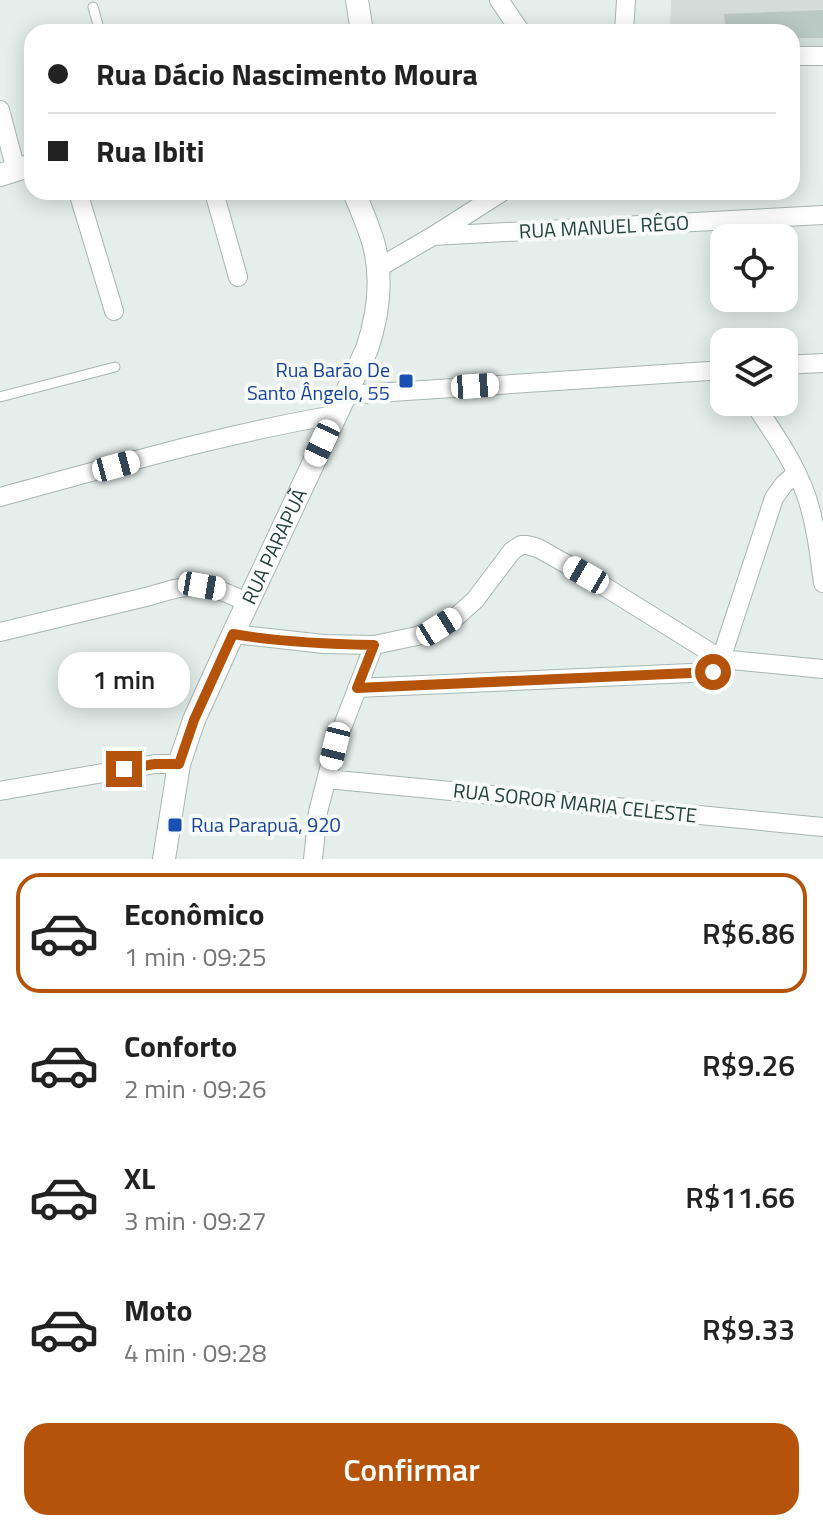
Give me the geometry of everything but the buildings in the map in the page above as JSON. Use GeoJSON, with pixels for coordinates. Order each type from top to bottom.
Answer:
{"type":"FeatureCollection","features":[{"type":"Feature","properties":{"kind":"street"},"geometry":{"type":"LineString","coordinates":[[357,0],[361,24]]}},
{"type":"Feature","properties":{"kind":"street"},"geometry":{"type":"LineString","coordinates":[[499,0],[516,24]]}},
{"type":"Feature","properties":{"kind":"street"},"geometry":{"type":"LineString","coordinates":[[624,24],[626,0]]}},
{"type":"Feature","properties":{"kind":"street"},"geometry":{"type":"LineString","coordinates":[[800,56],[823,56]]}},
{"type":"Feature","properties":{"kind":"street"},"geometry":{"type":"LineString","coordinates":[[0,110],[16,170]]}},
{"type":"Feature","properties":{"kind":"street"},"geometry":{"type":"LineString","coordinates":[[80,200],[114,311]]}},
{"type":"Feature","properties":{"kind":"street"},"geometry":{"type":"LineString","coordinates":[[216,200],[238,277]]}},
{"type":"Feature","properties":{"kind":"street","name":"RUA PARAPUÃ"},"geometry":{"type":"LineString","coordinates":[[164,859],[179,764],[194,720],[367,349],[376,323],[378,268],[374,244],[357,200]]}},
{"type":"Feature","properties":{"kind":"street"},"geometry":{"type":"LineString","coordinates":[[378,268],[489,200]]}},
{"type":"Feature","properties":{"kind":"street","name":"RUA MANUEL RÊGO"},"geometry":{"type":"LineString","coordinates":[[433,236],[823,215]]}},
{"type":"Feature","properties":{"kind":"street"},"geometry":{"type":"LineString","coordinates":[[798,364],[823,363]]}},
{"type":"Feature","properties":{"kind":"street"},"geometry":{"type":"LineString","coordinates":[[0,497],[297,421],[340,405],[710,371]]}},
{"type":"Feature","properties":{"kind":"street"},"geometry":{"type":"LineString","coordinates":[[762,416],[797,473],[811,512],[823,583]]}},
{"type":"Feature","properties":{"kind":"street"},"geometry":{"type":"LineString","coordinates":[[357,688],[708,674],[717,670],[768,512],[779,491],[797,473]]}},
{"type":"Feature","properties":{"kind":"street"},"geometry":{"type":"LineString","coordinates":[[233,634],[324,644],[374,645],[417,636],[456,617],[475,600],[512,551],[527,545],[586,575],[721,659],[823,669]]}},
{"type":"Feature","properties":{"kind":"street"},"geometry":{"type":"LineString","coordinates":[[0,632],[190,587],[219,589],[248,603]]}},
{"type":"Feature","properties":{"kind":"street"},"geometry":{"type":"LineString","coordinates":[[313,859],[318,812],[335,746],[374,645]]}},
{"type":"Feature","properties":{"kind":"street"},"geometry":{"type":"LineString","coordinates":[[0,791],[155,764],[179,764]]}},
{"type":"Feature","properties":{"kind":"street","name":"RUA SOROR MARIA CELESTE"},"geometry":{"type":"LineString","coordinates":[[327,779],[823,827]]}},
{"type":"Feature","properties":{"kind":"lane"},"geometry":{"type":"LineString","coordinates":[[93,7],[98,24]]}},
{"type":"Feature","properties":{"kind":"lane"},"geometry":{"type":"LineString","coordinates":[[0,397],[115,367]]}},
{"type":"Feature","properties":{"kind":"shaded area"},"geometry":{"type":"Polygon","coordinates":[[[671,0],[823,0],[823,52],[800,47],[800,24],[670,24],[671,0]]]}},
{"type":"Feature","properties":{"kind":"place","name":"Rua Barão De Santo Ângelo, 55"},"geometry":{"type":"Point","coordinates":[406,381]}},
{"type":"Feature","properties":{"kind":"place","name":"Rua Parapuã, 920"},"geometry":{"type":"Point","coordinates":[175,825]}},
{"type":"Feature","properties":{"kind":"route"},"geometry":{"type":"LineString","coordinates":[[124,769],[179,764],[194,720],[233,634],[324,644],[374,645],[357,688],[713,672]]}}]}
